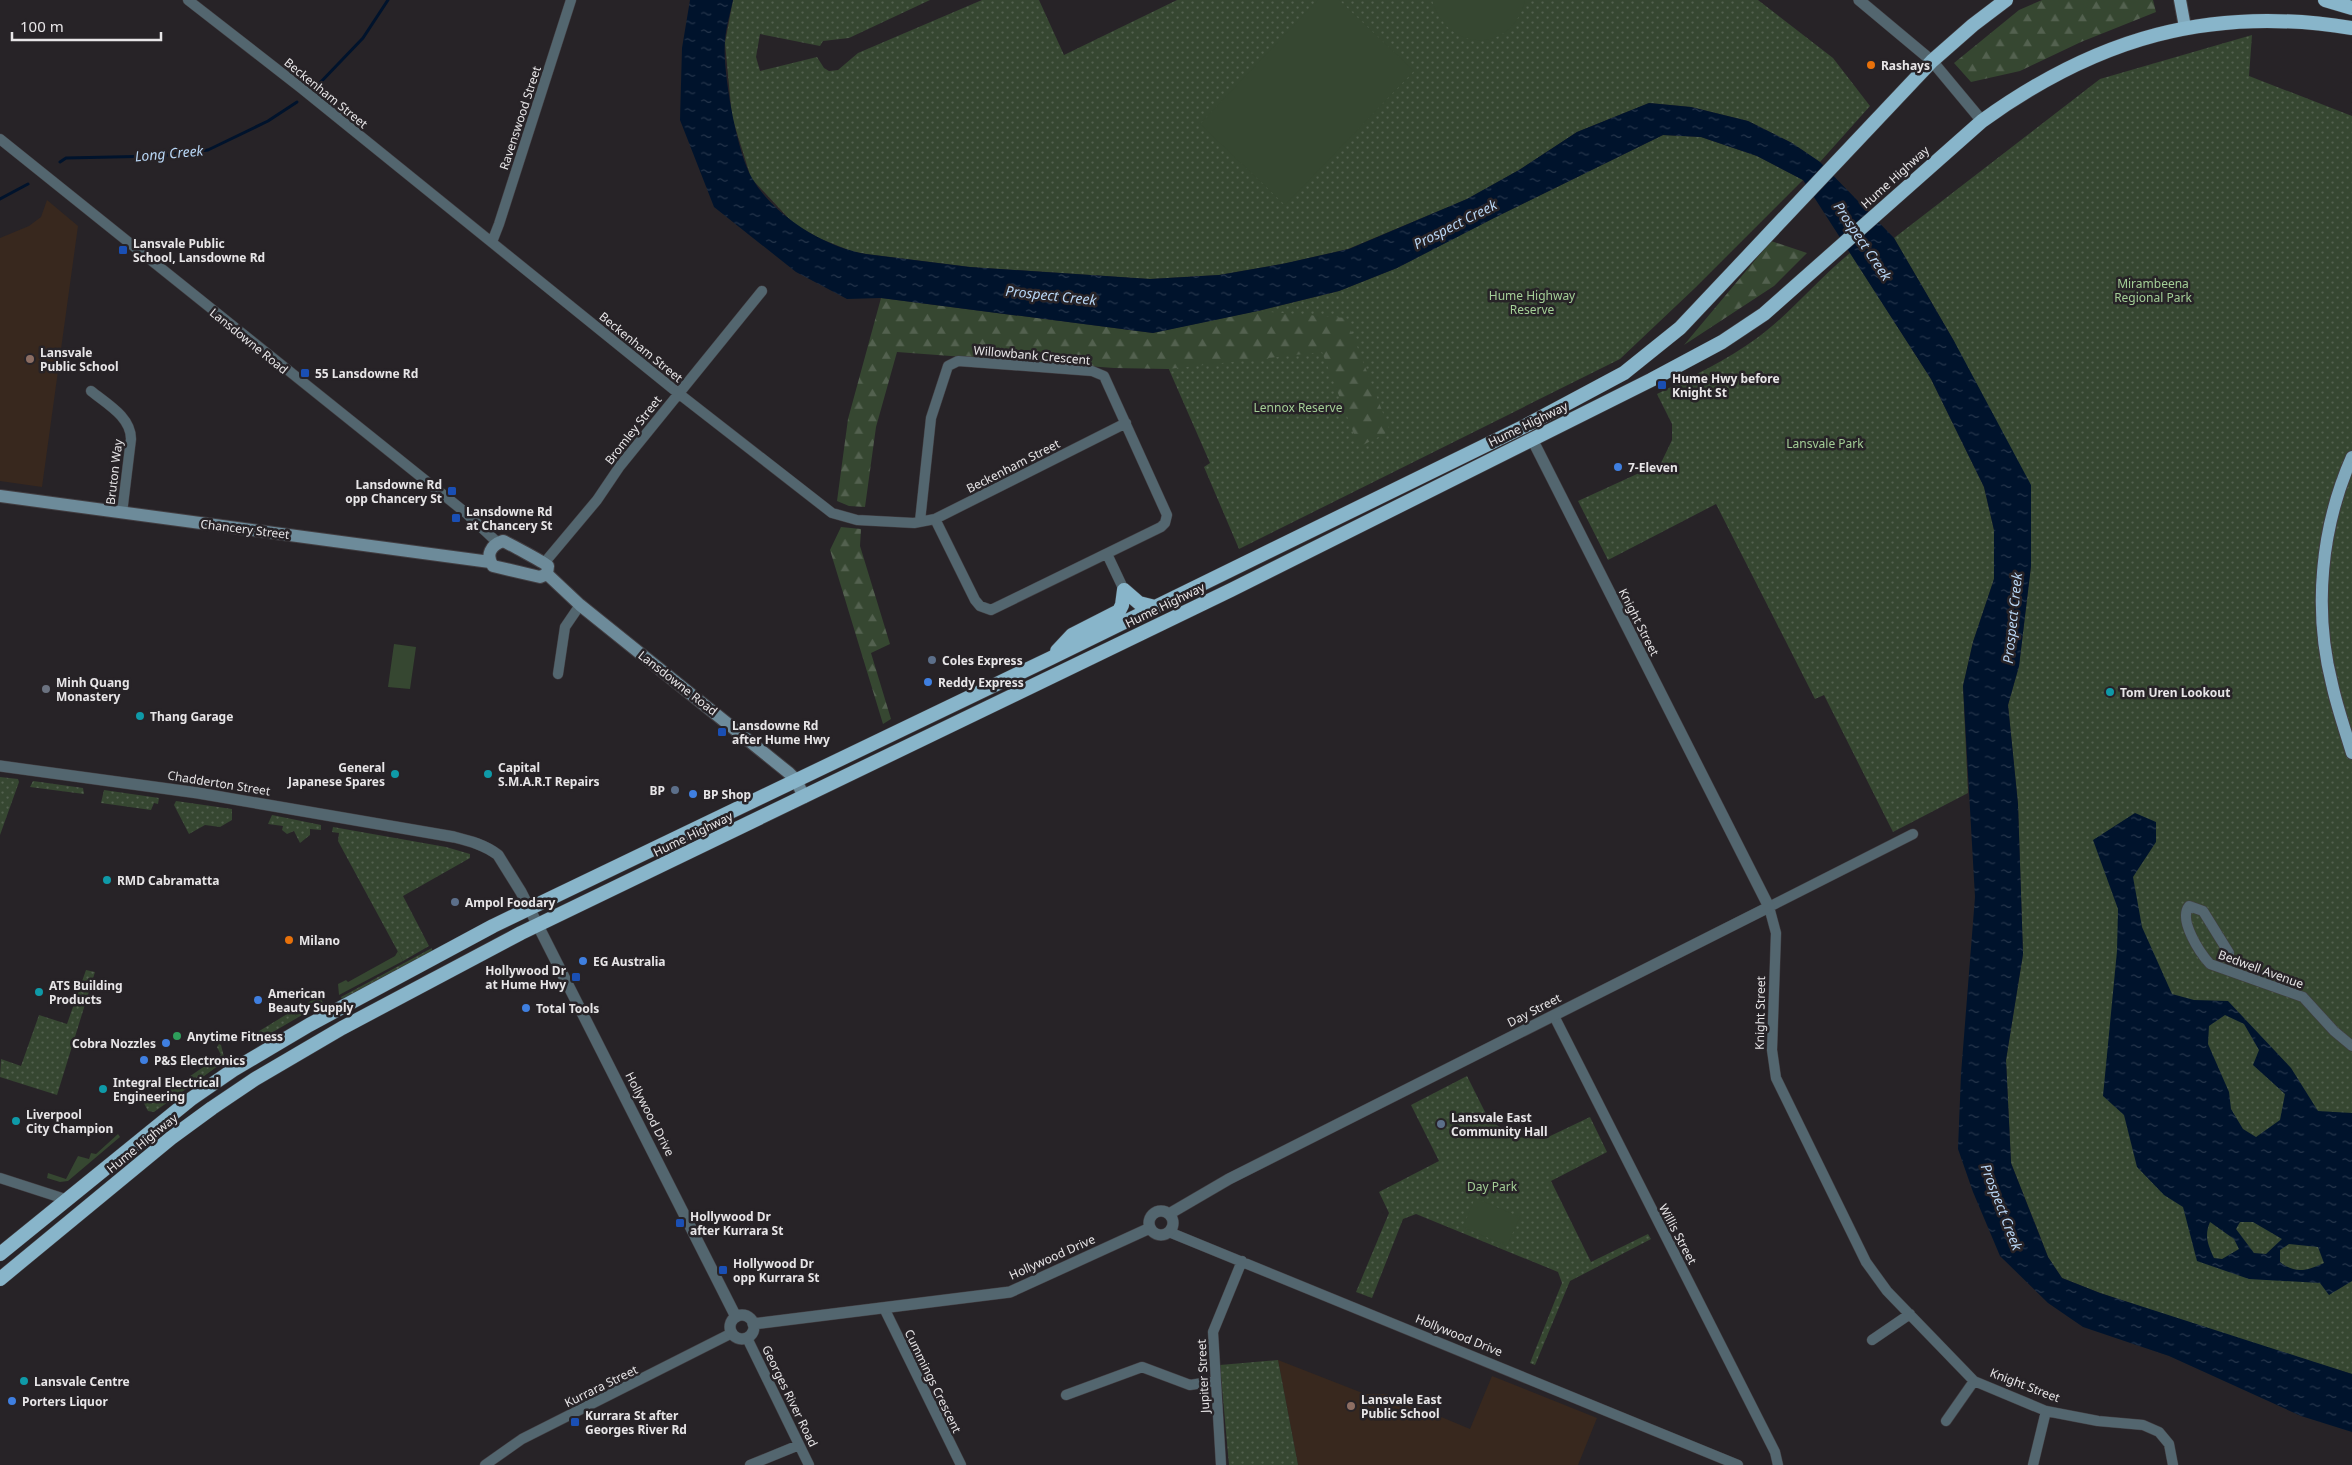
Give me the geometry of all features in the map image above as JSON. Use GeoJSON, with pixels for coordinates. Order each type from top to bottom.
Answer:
{"type":"FeatureCollection","features":[{"type":"Feature","properties":{"kind":"highway","name":"Hume Highway"},"geometry":{"type":"LineString","coordinates":[[0,1254],[165,1118],[234,1070],[309,1025],[529,908],[1051,658],[1525,426],[1624,373],[1680,328],[1932,61],[1973,25],[2006,0]]}},
{"type":"Feature","properties":{"kind":"highway"},"geometry":{"type":"LineString","coordinates":[[2325,0],[2352,8]]}},
{"type":"Feature","properties":{"kind":"highway","name":"Hume Highway"},"geometry":{"type":"LineString","coordinates":[[0,1279],[171,1138],[255,1079],[342,1028],[538,924],[1230,590],[1722,342],[1764,314],[1893,197],[1982,121],[2013,98],[2068,67],[2129,43],[2185,27],[2270,20],[2352,28]]}},
{"type":"Feature","properties":{"kind":"highway"},"geometry":{"type":"LineString","coordinates":[[1124,590],[1139,603],[1155,607]]}},
{"type":"Feature","properties":{"kind":"highway"},"geometry":{"type":"LineString","coordinates":[[1051,658],[1072,635],[1119,611],[1122,605],[1124,590]]}},
{"type":"Feature","properties":{"kind":"main road"},"geometry":{"type":"LineString","coordinates":[[2180,0],[2185,27]]}},
{"type":"Feature","properties":{"kind":"main road"},"geometry":{"type":"LineString","coordinates":[[2352,457],[2338,490],[2328,531],[2322,580],[2324,627],[2331,682],[2352,753]]}},
{"type":"Feature","properties":{"kind":"main road","name":"Chancery Street"},"geometry":{"type":"LineString","coordinates":[[0,496],[490,562],[498,568],[517,570],[540,577],[546,568]]}},
{"type":"Feature","properties":{"kind":"main road"},"geometry":{"type":"LineString","coordinates":[[490,562],[490,550],[498,543],[510,543],[546,568]]}},
{"type":"Feature","properties":{"kind":"main road","name":"Lansdowne Road"},"geometry":{"type":"LineString","coordinates":[[546,568],[580,605],[771,757],[796,780],[804,797]]}},
{"type":"Feature","properties":{"kind":"street","name":"Beckenham Street"},"geometry":{"type":"LineString","coordinates":[[188,0],[678,393],[832,513],[858,520],[914,523],[935,519],[1126,423]]}},
{"type":"Feature","properties":{"kind":"street","name":"Ravenswood Street"},"geometry":{"type":"LineString","coordinates":[[492,242],[500,224],[571,0]]}},
{"type":"Feature","properties":{"kind":"street"},"geometry":{"type":"LineString","coordinates":[[1859,0],[1932,61],[1982,121]]}},
{"type":"Feature","properties":{"kind":"street","name":"Lansdowne Road"},"geometry":{"type":"LineString","coordinates":[[0,139],[466,514],[498,543]]}},
{"type":"Feature","properties":{"kind":"street","name":"Bromley Street"},"geometry":{"type":"LineString","coordinates":[[546,568],[620,466],[762,291]]}},
{"type":"Feature","properties":{"kind":"street","name":"Willowbank Crescent"},"geometry":{"type":"LineString","coordinates":[[920,521],[931,418],[948,366],[958,361],[1092,371],[1104,376],[1109,383],[1167,515],[1165,523],[1160,528],[991,610],[980,606],[975,600],[935,519]]}},
{"type":"Feature","properties":{"kind":"street","name":"Bruton Way"},"geometry":{"type":"LineString","coordinates":[[91,392],[123,418],[130,428],[131,439],[122,513]]}},
{"type":"Feature","properties":{"kind":"street","name":"Knight Street"},"geometry":{"type":"LineString","coordinates":[[1532,439],[1769,907],[1776,933],[1772,1050],[1776,1078],[1866,1262],[1887,1291],[1974,1381],[2046,1411],[2098,1421],[2144,1425],[2159,1432],[2169,1444],[2172,1465]]}},
{"type":"Feature","properties":{"kind":"street"},"geometry":{"type":"LineString","coordinates":[[1106,554],[1124,590]]}},
{"type":"Feature","properties":{"kind":"street"},"geometry":{"type":"LineString","coordinates":[[558,674],[565,627],[580,605]]}},
{"type":"Feature","properties":{"kind":"street","name":"Chadderton Street"},"geometry":{"type":"LineString","coordinates":[[0,766],[198,793],[466,840],[498,855],[538,924]]}},
{"type":"Feature","properties":{"kind":"street","name":"Day Street"},"geometry":{"type":"LineString","coordinates":[[1169,1214],[1229,1179],[1913,834]]}},
{"type":"Feature","properties":{"kind":"street","name":"Bedwell Avenue"},"geometry":{"type":"LineString","coordinates":[[2229,953],[2203,911],[2190,906],[2186,911],[2186,922],[2210,964],[2303,997],[2334,1031],[2352,1046]]}},
{"type":"Feature","properties":{"kind":"street","name":"Hollywood Drive"},"geometry":{"type":"LineString","coordinates":[[538,924],[736,1317]]}},
{"type":"Feature","properties":{"kind":"street","name":"Willis Street"},"geometry":{"type":"LineString","coordinates":[[1554,1016],[1775,1452],[1778,1465]]}},
{"type":"Feature","properties":{"kind":"street"},"geometry":{"type":"LineString","coordinates":[[0,1178],[65,1199]]}},
{"type":"Feature","properties":{"kind":"street"},"geometry":{"type":"LineString","coordinates":[[1162,1211],[1169,1214],[1173,1225],[1169,1232],[1159,1235],[1150,1228],[1149,1220],[1154,1213],[1162,1211]]}},
{"type":"Feature","properties":{"kind":"street","name":"Hollywood Drive"},"geometry":{"type":"LineString","coordinates":[[753,1324],[1010,1292],[1150,1228]]}},
{"type":"Feature","properties":{"kind":"street","name":"Hollywood Drive"},"geometry":{"type":"LineString","coordinates":[[1169,1232],[1738,1465]]}},
{"type":"Feature","properties":{"kind":"street","name":"Jupiter Street"},"geometry":{"type":"LineString","coordinates":[[1221,1465],[1213,1332],[1242,1261]]}},
{"type":"Feature","properties":{"kind":"street","name":"Cummings Crescent"},"geometry":{"type":"LineString","coordinates":[[884,1308],[961,1465]]}},
{"type":"Feature","properties":{"kind":"street"},"geometry":{"type":"LineString","coordinates":[[1872,1340],[1910,1314]]}},
{"type":"Feature","properties":{"kind":"street"},"geometry":{"type":"LineString","coordinates":[[746,1316],[753,1324],[753,1330],[747,1338],[737,1338],[732,1333],[730,1326],[736,1317],[746,1316]]}},
{"type":"Feature","properties":{"kind":"street","name":"Kurrara Street"},"geometry":{"type":"LineString","coordinates":[[485,1465],[512,1444],[732,1333]]}},
{"type":"Feature","properties":{"kind":"street","name":"Georges River Road"},"geometry":{"type":"LineString","coordinates":[[747,1338],[798,1445],[810,1465]]}},
{"type":"Feature","properties":{"kind":"street"},"geometry":{"type":"LineString","coordinates":[[1066,1395],[1142,1367],[1190,1385],[1215,1381]]}},
{"type":"Feature","properties":{"kind":"street"},"geometry":{"type":"LineString","coordinates":[[1946,1421],[1974,1381]]}},
{"type":"Feature","properties":{"kind":"street"},"geometry":{"type":"LineString","coordinates":[[2033,1465],[2046,1411]]}},
{"type":"Feature","properties":{"kind":"street"},"geometry":{"type":"LineString","coordinates":[[750,1465],[798,1445]]}},
{"type":"Feature","properties":{"kind":"shaded area","name":"Lansvale Public School"},"geometry":{"type":"Polygon","coordinates":[[[47,200],[78,226],[42,487],[0,481],[0,238],[29,226],[41,217],[47,200]]]}},
{"type":"Feature","properties":{"kind":"shaded area","name":"Lansvale East Public School"},"geometry":{"type":"Polygon","coordinates":[[[1278,1360],[1365,1394],[1386,1394],[1470,1429],[1492,1376],[1597,1418],[1578,1465],[1298,1465],[1278,1360]]]}},
{"type":"Feature","properties":{"kind":"green space"},"geometry":{"type":"Polygon","coordinates":[[[733,0],[930,0],[849,38],[823,41],[820,46],[760,34],[756,57],[760,71],[817,57],[824,68],[829,71],[838,70],[858,53],[982,0],[1039,0],[1064,55],[1177,0],[1758,0],[1833,58],[1870,106],[1820,162],[1792,143],[1748,121],[1691,107],[1649,103],[1577,132],[1519,170],[1467,199],[1348,249],[1287,263],[1219,275],[1150,279],[970,267],[866,254],[851,251],[821,239],[794,224],[751,178],[732,117],[725,43],[733,0]]]}},
{"type":"Feature","properties":{"kind":"green space"},"geometry":{"type":"Polygon","coordinates":[[[1318,0],[1339,0],[1414,71],[1285,205],[1200,124],[1318,0]]]}},
{"type":"Feature","properties":{"kind":"green space"},"geometry":{"type":"Polygon","coordinates":[[[1432,0],[1525,0],[1518,18],[1508,30],[1494,38],[1480,40],[1465,38],[1451,30],[1440,17],[1432,0]]]}},
{"type":"Feature","properties":{"kind":"green space"},"geometry":{"type":"Polygon","coordinates":[[[2042,0],[2153,0],[2156,12],[2081,42],[2020,71],[1971,82],[1954,63],[2019,10],[2042,0]]]}},
{"type":"Feature","properties":{"kind":"green space","name":"Mirambeena Regional Park"},"geometry":{"type":"Polygon","coordinates":[[[2252,35],[2249,76],[2352,116],[2352,1374],[2241,1340],[2100,1293],[2062,1278],[2048,1257],[2011,1163],[2006,1060],[2023,954],[2018,804],[2008,705],[2019,666],[2031,566],[1954,341],[1894,238],[2100,79],[2252,35]]]}},
{"type":"Feature","properties":{"kind":"green space"},"geometry":{"type":"Polygon","coordinates":[[[1663,135],[1701,137],[1757,156],[1803,180],[1695,288],[1620,359],[1239,549],[1204,467],[1210,463],[1153,333],[1258,311],[1339,291],[1397,268],[1663,135]]]}},
{"type":"Feature","properties":{"kind":"green space"},"geometry":{"type":"Polygon","coordinates":[[[1771,241],[1807,253],[1774,286],[1684,345],[1771,241]]]}},
{"type":"Feature","properties":{"kind":"green space","name":"Lansvale Park"},"geometry":{"type":"Polygon","coordinates":[[[1850,253],[1931,379],[1984,487],[1994,530],[1994,579],[1973,642],[1963,686],[1968,793],[1893,832],[1824,695],[1815,699],[1716,504],[1608,560],[1578,501],[1661,463],[1672,440],[1672,424],[1657,394],[1721,361],[1757,338],[1850,253]]]}},
{"type":"Feature","properties":{"kind":"green space"},"geometry":{"type":"Polygon","coordinates":[[[881,298],[1153,333],[1258,311],[1346,318],[1390,431],[1359,447],[1322,352],[1168,369],[1114,368],[897,352],[876,427],[865,507],[849,506],[837,501],[848,419],[881,298]]]}},
{"type":"Feature","properties":{"kind":"green space"},"geometry":{"type":"Polygon","coordinates":[[[841,527],[861,529],[860,546],[890,644],[871,653],[891,719],[883,724],[830,550],[841,527]]]}},
{"type":"Feature","properties":{"kind":"green space"},"geometry":{"type":"Polygon","coordinates":[[[394,644],[416,647],[410,689],[388,687],[394,644]]]}},
{"type":"Feature","properties":{"kind":"green space"},"geometry":{"type":"Polygon","coordinates":[[[0,777],[18,779],[19,782],[0,835],[0,777]]]}},
{"type":"Feature","properties":{"kind":"green space"},"geometry":{"type":"Polygon","coordinates":[[[33,781],[83,788],[84,794],[30,787],[33,781]]]}},
{"type":"Feature","properties":{"kind":"green space"},"geometry":{"type":"Polygon","coordinates":[[[104,790],[159,798],[158,804],[154,803],[151,810],[101,803],[104,790]]]}},
{"type":"Feature","properties":{"kind":"green space"},"geometry":{"type":"Polygon","coordinates":[[[176,801],[232,809],[232,820],[220,827],[205,825],[189,834],[174,805],[176,801]]]}},
{"type":"Feature","properties":{"kind":"green space"},"geometry":{"type":"Polygon","coordinates":[[[272,815],[321,825],[321,830],[310,829],[310,835],[300,843],[294,831],[287,834],[282,830],[283,826],[268,824],[272,815]]]}},
{"type":"Feature","properties":{"kind":"green space"},"geometry":{"type":"Polygon","coordinates":[[[333,827],[446,847],[470,854],[470,858],[403,896],[429,946],[403,961],[338,841],[339,833],[332,832],[333,827]]]}},
{"type":"Feature","properties":{"kind":"green space"},"geometry":{"type":"Polygon","coordinates":[[[432,948],[432,951],[342,999],[341,997],[432,948]]]}},
{"type":"Feature","properties":{"kind":"green space"},"geometry":{"type":"Polygon","coordinates":[[[398,951],[403,961],[339,995],[338,984],[346,980],[348,982],[395,956],[398,951]]]}},
{"type":"Feature","properties":{"kind":"green space"},"geometry":{"type":"Polygon","coordinates":[[[86,970],[95,972],[57,1095],[0,1077],[1,1059],[21,1066],[39,1015],[67,1024],[86,970]]]}},
{"type":"Feature","properties":{"kind":"green space"},"geometry":{"type":"Polygon","coordinates":[[[325,993],[326,997],[321,999],[323,1003],[297,1018],[293,1011],[325,993]]]}},
{"type":"Feature","properties":{"kind":"green space"},"geometry":{"type":"Polygon","coordinates":[[[289,1004],[297,1018],[254,1043],[245,1033],[247,1031],[251,1036],[292,1011],[289,1004]]]}},
{"type":"Feature","properties":{"kind":"green space"},"geometry":{"type":"Polygon","coordinates":[[[219,1044],[221,1045],[225,1061],[154,1112],[148,1111],[134,1084],[152,1102],[221,1055],[217,1047],[219,1044]]]}},
{"type":"Feature","properties":{"kind":"green space","name":"Day Park"},"geometry":{"type":"Polygon","coordinates":[[[1467,1076],[1489,1120],[1515,1137],[1544,1139],[1590,1117],[1607,1152],[1551,1181],[1591,1262],[1648,1234],[1651,1239],[1570,1281],[1535,1365],[1530,1363],[1562,1283],[1558,1272],[1416,1214],[1403,1219],[1372,1298],[1356,1292],[1389,1213],[1379,1192],[1439,1161],[1411,1105],[1467,1076]]]}},
{"type":"Feature","properties":{"kind":"green space"},"geometry":{"type":"Polygon","coordinates":[[[118,1134],[120,1137],[68,1181],[60,1182],[47,1178],[48,1173],[66,1179],[78,1156],[89,1159],[91,1153],[96,1154],[118,1134]]]}},
{"type":"Feature","properties":{"kind":"green space"},"geometry":{"type":"Polygon","coordinates":[[[1475,1198],[1520,1217],[1507,1246],[1463,1227],[1475,1198]]]}},
{"type":"Feature","properties":{"kind":"green space"},"geometry":{"type":"Polygon","coordinates":[[[1278,1360],[1298,1465],[1229,1465],[1220,1365],[1278,1360]]]}},
{"type":"Feature","properties":{"kind":"water","name":"Prospect Creek"},"geometry":{"type":"Polygon","coordinates":[[[690,0],[733,0],[725,41],[728,90],[736,131],[746,166],[761,192],[787,217],[817,237],[834,245],[866,254],[970,267],[1150,279],[1219,275],[1282,264],[1349,249],[1467,199],[1519,170],[1577,132],[1649,103],[1691,107],[1748,121],[1792,143],[1820,162],[1894,238],[1954,341],[2031,485],[2031,566],[2019,666],[2008,705],[2018,804],[2023,954],[2006,1060],[2011,1163],[2048,1257],[2062,1278],[2100,1293],[2352,1374],[2352,1432],[2301,1416],[2169,1356],[2083,1327],[2048,1303],[2000,1256],[1973,1192],[1958,1149],[1961,1074],[1975,897],[1963,686],[1973,642],[1994,579],[1994,530],[1984,487],[1931,379],[1803,180],[1757,156],[1701,137],[1663,135],[1397,268],[1339,291],[1258,311],[1153,333],[881,298],[847,299],[796,272],[714,207],[680,120],[682,48],[690,0]]]}},
{"type":"Feature","properties":{"kind":"water"},"geometry":{"type":"Polygon","coordinates":[[[2135,813],[2156,822],[2156,842],[2133,877],[2142,927],[2172,994],[2194,1000],[2228,1001],[2291,1068],[2318,1111],[2352,1113],[2352,1281],[2329,1295],[2320,1283],[2249,1279],[2197,1261],[2183,1207],[2164,1195],[2137,1167],[2124,1115],[2103,1096],[2117,951],[2118,909],[2093,840],[2135,813]],[[2225,1015],[2209,1026],[2208,1044],[2229,1092],[2231,1109],[2243,1129],[2256,1137],[2280,1120],[2285,1094],[2253,1065],[2259,1050],[2244,1024],[2225,1015]],[[2210,1222],[2207,1232],[2210,1249],[2214,1258],[2222,1259],[2239,1249],[2234,1239],[2210,1222]],[[2240,1222],[2236,1229],[2254,1253],[2266,1254],[2282,1239],[2253,1222],[2240,1222]],[[2289,1244],[2280,1250],[2280,1262],[2296,1270],[2312,1268],[2324,1263],[2318,1247],[2289,1244]]]}},
{"type":"Feature","properties":{"kind":"waterway","name":"Long Creek"},"geometry":{"type":"LineString","coordinates":[[317,86],[363,38],[388,0]]}},
{"type":"Feature","properties":{"kind":"waterway","name":"Long Creek"},"geometry":{"type":"LineString","coordinates":[[60,162],[66,158],[159,156],[208,150],[268,121],[297,102]]}},
{"type":"Feature","properties":{"kind":"waterway","name":"Long Creek"},"geometry":{"type":"LineString","coordinates":[[0,199],[28,184]]}},
{"type":"Feature","properties":{"kind":"place","name":"Rashays"},"geometry":{"type":"Point","coordinates":[1871,65]}},
{"type":"Feature","properties":{"kind":"place","name":"Lansvale Public School, Lansdowne Rd"},"geometry":{"type":"Point","coordinates":[123,250]}},
{"type":"Feature","properties":{"kind":"place","name":"Lansvale Public School"},"geometry":{"type":"Point","coordinates":[30,359]}},
{"type":"Feature","properties":{"kind":"place","name":"55 Lansdowne Rd"},"geometry":{"type":"Point","coordinates":[305,373]}},
{"type":"Feature","properties":{"kind":"place","name":"Hume Hwy before Knight St"},"geometry":{"type":"Point","coordinates":[1662,385]}},
{"type":"Feature","properties":{"kind":"place","name":"7-Eleven"},"geometry":{"type":"Point","coordinates":[1618,467]}},
{"type":"Feature","properties":{"kind":"place","name":"Lansdowne Rd opp Chancery St"},"geometry":{"type":"Point","coordinates":[452,491]}},
{"type":"Feature","properties":{"kind":"place","name":"Lansdowne Rd at Chancery St"},"geometry":{"type":"Point","coordinates":[456,518]}},
{"type":"Feature","properties":{"kind":"place","name":"Coles Express"},"geometry":{"type":"Point","coordinates":[932,660]}},
{"type":"Feature","properties":{"kind":"place","name":"Reddy Express"},"geometry":{"type":"Point","coordinates":[928,682]}},
{"type":"Feature","properties":{"kind":"place","name":"Minh Quang Monastery"},"geometry":{"type":"Point","coordinates":[46,689]}},
{"type":"Feature","properties":{"kind":"place","name":"Tom Uren Lookout"},"geometry":{"type":"Point","coordinates":[2110,692]}},
{"type":"Feature","properties":{"kind":"place","name":"Thang Garage"},"geometry":{"type":"Point","coordinates":[140,716]}},
{"type":"Feature","properties":{"kind":"place","name":"Lansdowne Rd after Hume Hwy"},"geometry":{"type":"Point","coordinates":[722,732]}},
{"type":"Feature","properties":{"kind":"place","name":"General Japanese Spares"},"geometry":{"type":"Point","coordinates":[395,774]}},
{"type":"Feature","properties":{"kind":"place","name":"Capital S.M.A.R.T Repairs"},"geometry":{"type":"Point","coordinates":[488,774]}},
{"type":"Feature","properties":{"kind":"place","name":"BP"},"geometry":{"type":"Point","coordinates":[675,790]}},
{"type":"Feature","properties":{"kind":"place","name":"BP Shop"},"geometry":{"type":"Point","coordinates":[693,794]}},
{"type":"Feature","properties":{"kind":"place","name":"RMD Cabramatta"},"geometry":{"type":"Point","coordinates":[107,880]}},
{"type":"Feature","properties":{"kind":"place","name":"Ampol Foodary"},"geometry":{"type":"Point","coordinates":[455,902]}},
{"type":"Feature","properties":{"kind":"place","name":"Milano"},"geometry":{"type":"Point","coordinates":[289,940]}},
{"type":"Feature","properties":{"kind":"place","name":"EG Australia"},"geometry":{"type":"Point","coordinates":[583,961]}},
{"type":"Feature","properties":{"kind":"place","name":"Hollywood Dr at Hume Hwy"},"geometry":{"type":"Point","coordinates":[576,977]}},
{"type":"Feature","properties":{"kind":"place","name":"ATS Building Products"},"geometry":{"type":"Point","coordinates":[39,992]}},
{"type":"Feature","properties":{"kind":"place","name":"American Beauty Supply"},"geometry":{"type":"Point","coordinates":[258,1000]}},
{"type":"Feature","properties":{"kind":"place","name":"Total Tools"},"geometry":{"type":"Point","coordinates":[526,1008]}},
{"type":"Feature","properties":{"kind":"place","name":"Anytime Fitness"},"geometry":{"type":"Point","coordinates":[177,1036]}},
{"type":"Feature","properties":{"kind":"place","name":"Cobra Nozzles"},"geometry":{"type":"Point","coordinates":[166,1043]}},
{"type":"Feature","properties":{"kind":"place","name":"P&S Electronics"},"geometry":{"type":"Point","coordinates":[144,1060]}},
{"type":"Feature","properties":{"kind":"place","name":"Integral Electrical Engineering"},"geometry":{"type":"Point","coordinates":[103,1089]}},
{"type":"Feature","properties":{"kind":"place","name":"Liverpool City Champion"},"geometry":{"type":"Point","coordinates":[16,1121]}},
{"type":"Feature","properties":{"kind":"place","name":"Lansvale East Community Hall"},"geometry":{"type":"Point","coordinates":[1441,1124]}},
{"type":"Feature","properties":{"kind":"place","name":"Hollywood Dr after Kurrara St"},"geometry":{"type":"Point","coordinates":[680,1223]}},
{"type":"Feature","properties":{"kind":"place","name":"Hollywood Dr opp Kurrara St"},"geometry":{"type":"Point","coordinates":[723,1270]}},
{"type":"Feature","properties":{"kind":"place","name":"Lansvale Centre"},"geometry":{"type":"Point","coordinates":[24,1381]}},
{"type":"Feature","properties":{"kind":"place","name":"Porters Liquor"},"geometry":{"type":"Point","coordinates":[12,1401]}},
{"type":"Feature","properties":{"kind":"place","name":"Lansvale East Public School"},"geometry":{"type":"Point","coordinates":[1351,1406]}},
{"type":"Feature","properties":{"kind":"place","name":"Kurrara St after Georges River Rd"},"geometry":{"type":"Point","coordinates":[575,1422]}},
{"type":"Feature","properties":{"kind":"park label","name":"Hume Highway Reserve"},"geometry":{"type":"Point","coordinates":[1532,302]}},
{"type":"Feature","properties":{"kind":"park label","name":"Lennox Reserve"},"geometry":{"type":"Point","coordinates":[1298,407]}}]}
